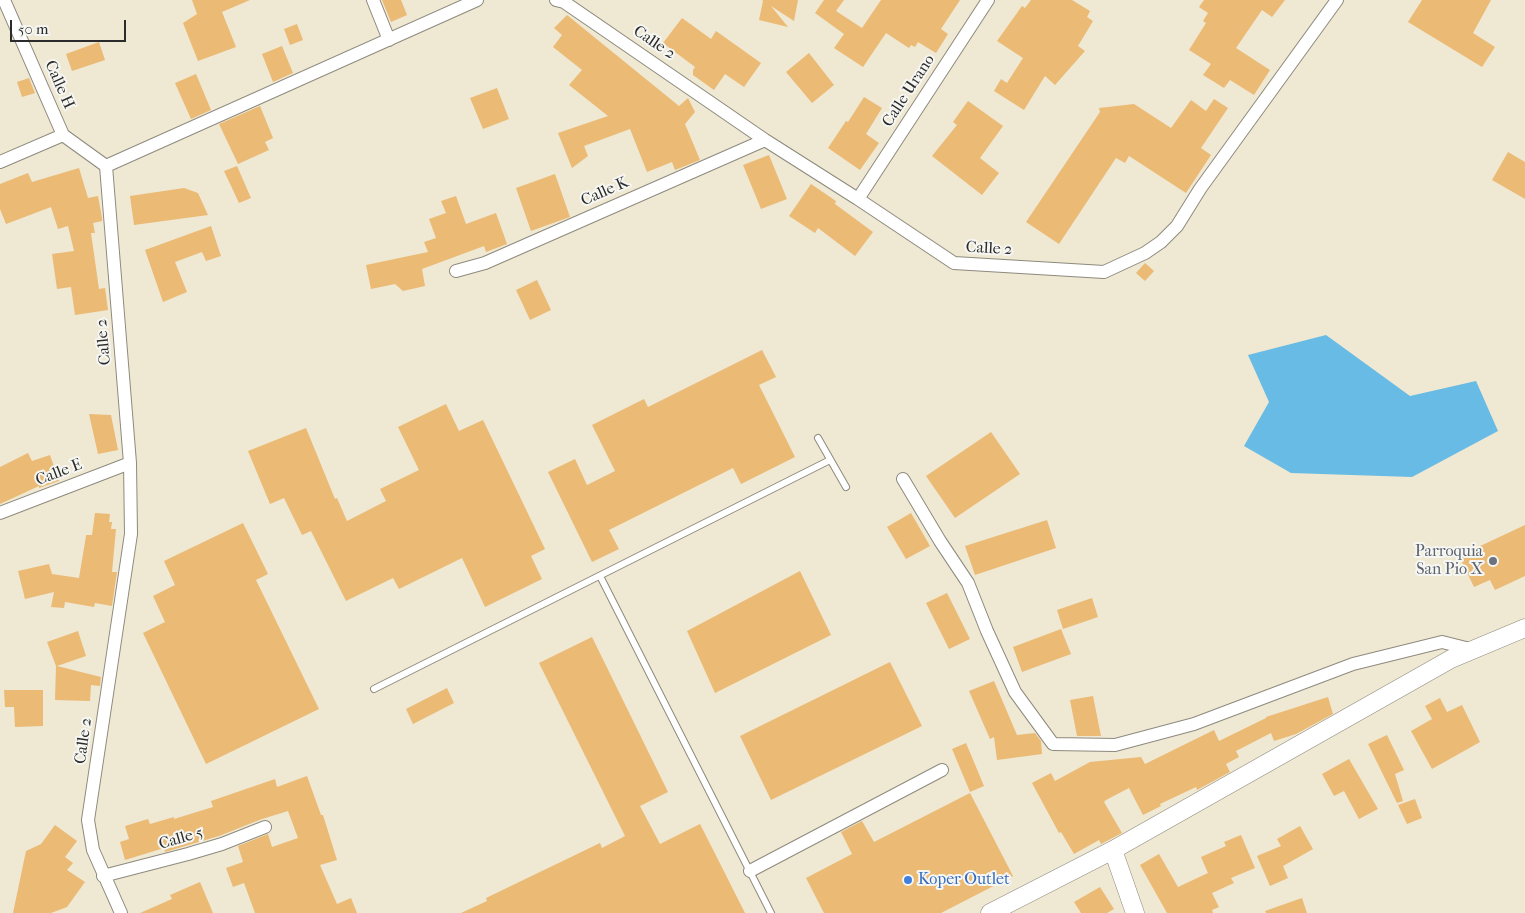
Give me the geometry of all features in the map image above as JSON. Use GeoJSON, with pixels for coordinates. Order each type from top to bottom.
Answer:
{"type":"FeatureCollection","features":[{"type":"Feature","properties":{"kind":"street","name":"Calle H"},"geometry":{"type":"LineString","coordinates":[[4,0],[63,135],[106,166]]}},
{"type":"Feature","properties":{"kind":"street"},"geometry":{"type":"LineString","coordinates":[[372,0],[389,40]]}},
{"type":"Feature","properties":{"kind":"street"},"geometry":{"type":"LineString","coordinates":[[106,166],[478,0]]}},
{"type":"Feature","properties":{"kind":"street","name":"Calle 2"},"geometry":{"type":"LineString","coordinates":[[556,0],[572,7],[765,140],[954,263],[1104,272],[1145,253],[1161,242],[1177,226],[1200,189],[1337,0]]}},
{"type":"Feature","properties":{"kind":"street","name":"Calle Urano"},"geometry":{"type":"LineString","coordinates":[[858,199],[988,0]]}},
{"type":"Feature","properties":{"kind":"street"},"geometry":{"type":"LineString","coordinates":[[0,162],[63,135]]}},
{"type":"Feature","properties":{"kind":"street","name":"Calle K"},"geometry":{"type":"LineString","coordinates":[[456,271],[485,263],[765,140]]}},
{"type":"Feature","properties":{"kind":"street","name":"Calle 2"},"geometry":{"type":"LineString","coordinates":[[106,166],[130,463],[131,534],[88,820],[93,850],[121,913]]}},
{"type":"Feature","properties":{"kind":"street","name":"Calle E"},"geometry":{"type":"LineString","coordinates":[[0,513],[130,463]]}},
{"type":"Feature","properties":{"kind":"street"},"geometry":{"type":"LineString","coordinates":[[904,479],[940,541],[968,583],[987,631],[1015,692],[1053,744],[1115,745],[1194,724],[1354,664],[1442,642],[1474,650]]}},
{"type":"Feature","properties":{"kind":"street"},"geometry":{"type":"LineString","coordinates":[[990,913],[1113,850],[1451,659],[1525,628]]}},
{"type":"Feature","properties":{"kind":"street"},"geometry":{"type":"LineString","coordinates":[[750,871],[942,770]]}},
{"type":"Feature","properties":{"kind":"street","name":"Calle 5"},"geometry":{"type":"LineString","coordinates":[[104,876],[196,852],[265,827]]}},
{"type":"Feature","properties":{"kind":"street"},"geometry":{"type":"LineString","coordinates":[[1113,850],[1135,913]]}},
{"type":"Feature","properties":{"kind":"lane"},"geometry":{"type":"LineString","coordinates":[[818,438],[846,487]]}},
{"type":"Feature","properties":{"kind":"lane"},"geometry":{"type":"LineString","coordinates":[[374,689],[830,460]]}},
{"type":"Feature","properties":{"kind":"lane"},"geometry":{"type":"LineString","coordinates":[[600,576],[771,913]]}},
{"type":"Feature","properties":{"kind":"water"},"geometry":{"type":"Polygon","coordinates":[[[1326,335],[1410,396],[1476,381],[1498,431],[1412,477],[1291,473],[1244,446],[1269,402],[1248,355],[1326,335]]]}},
{"type":"Feature","properties":{"kind":"building"},"geometry":{"type":"Polygon","coordinates":[[[192,0],[250,0],[222,12],[236,47],[198,61],[183,23],[197,14],[192,0]]]}},
{"type":"Feature","properties":{"kind":"building"},"geometry":{"type":"Polygon","coordinates":[[[382,0],[401,0],[407,15],[391,22],[382,0]]]}},
{"type":"Feature","properties":{"kind":"building"},"geometry":{"type":"Polygon","coordinates":[[[762,0],[798,0],[794,21],[771,6],[788,27],[759,20],[762,0]]]}},
{"type":"Feature","properties":{"kind":"building"},"geometry":{"type":"Polygon","coordinates":[[[824,0],[844,0],[836,11],[862,28],[881,0],[960,0],[941,29],[948,34],[936,53],[918,42],[915,47],[911,45],[909,48],[886,33],[863,67],[834,48],[844,34],[815,13],[824,0]]]}},
{"type":"Feature","properties":{"kind":"building"},"geometry":{"type":"Polygon","coordinates":[[[1031,0],[1072,0],[1090,11],[1087,17],[1093,21],[1078,46],[1085,51],[1055,85],[1045,76],[1024,110],[994,91],[1001,79],[1007,83],[1023,58],[997,41],[1022,6],[1025,8],[1031,0]]]}},
{"type":"Feature","properties":{"kind":"building"},"geometry":{"type":"Polygon","coordinates":[[[1204,0],[1285,0],[1272,17],[1262,10],[1236,48],[1270,70],[1254,95],[1230,80],[1224,88],[1203,75],[1211,64],[1189,50],[1206,23],[1203,21],[1208,13],[1199,7],[1204,0]]]}},
{"type":"Feature","properties":{"kind":"building"},"geometry":{"type":"Polygon","coordinates":[[[1422,0],[1491,0],[1473,33],[1495,47],[1482,67],[1408,22],[1422,0]]]}},
{"type":"Feature","properties":{"kind":"building"},"geometry":{"type":"Polygon","coordinates":[[[567,15],[679,106],[688,98],[695,112],[685,124],[700,160],[675,170],[672,162],[647,172],[630,129],[584,146],[588,156],[572,168],[558,133],[608,116],[569,85],[582,70],[553,47],[562,35],[554,28],[567,15]]]}},
{"type":"Feature","properties":{"kind":"building"},"geometry":{"type":"Polygon","coordinates":[[[682,18],[711,39],[716,31],[761,63],[744,87],[725,74],[714,90],[693,75],[695,67],[663,43],[682,18]]]}},
{"type":"Feature","properties":{"kind":"building"},"geometry":{"type":"Polygon","coordinates":[[[297,24],[303,40],[290,45],[284,29],[297,24]]]}},
{"type":"Feature","properties":{"kind":"building"},"geometry":{"type":"Polygon","coordinates":[[[99,42],[105,60],[72,71],[66,54],[99,42]]]}},
{"type":"Feature","properties":{"kind":"building"},"geometry":{"type":"Polygon","coordinates":[[[282,46],[293,73],[273,82],[262,54],[282,46]]]}},
{"type":"Feature","properties":{"kind":"building"},"geometry":{"type":"Polygon","coordinates":[[[809,53],[834,85],[812,103],[786,72],[809,53]]]}},
{"type":"Feature","properties":{"kind":"building"},"geometry":{"type":"Polygon","coordinates":[[[196,74],[211,110],[191,119],[175,83],[196,74]]]}},
{"type":"Feature","properties":{"kind":"building"},"geometry":{"type":"Polygon","coordinates":[[[29,78],[35,93],[22,97],[17,82],[29,78]]]}},
{"type":"Feature","properties":{"kind":"building"},"geometry":{"type":"Polygon","coordinates":[[[497,88],[509,119],[483,129],[470,98],[497,88]]]}},
{"type":"Feature","properties":{"kind":"building"},"geometry":{"type":"Polygon","coordinates":[[[864,97],[882,108],[866,134],[879,143],[860,170],[828,148],[864,97]]]}},
{"type":"Feature","properties":{"kind":"building"},"geometry":{"type":"Polygon","coordinates":[[[1214,99],[1228,108],[1201,148],[1211,155],[1186,193],[1129,156],[1125,163],[1116,158],[1059,244],[1026,222],[1100,112],[1099,108],[1134,104],[1171,128],[1191,100],[1206,111],[1214,99]]]}},
{"type":"Feature","properties":{"kind":"building"},"geometry":{"type":"Polygon","coordinates":[[[968,101],[1003,126],[980,158],[999,173],[982,195],[932,156],[957,125],[953,122],[968,101]]]}},
{"type":"Feature","properties":{"kind":"building"},"geometry":{"type":"Polygon","coordinates":[[[260,106],[273,138],[265,142],[269,150],[238,164],[219,124],[260,106]]]}},
{"type":"Feature","properties":{"kind":"building"},"geometry":{"type":"Polygon","coordinates":[[[1508,152],[1525,162],[1525,199],[1492,180],[1508,152]]]}},
{"type":"Feature","properties":{"kind":"building"},"geometry":{"type":"Polygon","coordinates":[[[769,155],[787,199],[761,209],[743,165],[769,155]]]}},
{"type":"Feature","properties":{"kind":"building"},"geometry":{"type":"Polygon","coordinates":[[[237,166],[251,198],[239,203],[224,171],[237,166]]]}},
{"type":"Feature","properties":{"kind":"building"},"geometry":{"type":"Polygon","coordinates":[[[79,168],[88,198],[98,196],[102,221],[93,223],[95,233],[91,233],[99,289],[105,288],[108,310],[75,315],[71,287],[57,289],[52,254],[74,251],[68,226],[58,229],[51,207],[6,224],[0,209],[0,184],[28,173],[32,182],[79,168]]]}},
{"type":"Feature","properties":{"kind":"building"},"geometry":{"type":"Polygon","coordinates":[[[555,174],[570,217],[531,231],[516,188],[555,174]]]}},
{"type":"Feature","properties":{"kind":"building"},"geometry":{"type":"Polygon","coordinates":[[[811,184],[836,201],[835,204],[873,232],[855,256],[818,228],[815,233],[789,216],[811,184]]]}},
{"type":"Feature","properties":{"kind":"building"},"geometry":{"type":"Polygon","coordinates":[[[184,188],[198,193],[208,215],[134,225],[130,196],[184,188]]]}},
{"type":"Feature","properties":{"kind":"building"},"geometry":{"type":"Polygon","coordinates":[[[456,196],[466,224],[496,213],[507,244],[486,252],[484,246],[422,269],[425,286],[403,291],[395,284],[371,289],[366,265],[428,252],[424,242],[436,238],[429,219],[446,213],[441,201],[456,196]]]}},
{"type":"Feature","properties":{"kind":"building"},"geometry":{"type":"Polygon","coordinates":[[[211,226],[221,256],[206,261],[202,252],[175,262],[187,292],[163,302],[145,250],[211,226]]]}},
{"type":"Feature","properties":{"kind":"building"},"geometry":{"type":"Polygon","coordinates":[[[1145,263],[1154,271],[1145,281],[1136,273],[1145,263]]]}},
{"type":"Feature","properties":{"kind":"building"},"geometry":{"type":"Polygon","coordinates":[[[537,280],[551,310],[530,320],[516,290],[537,280]]]}},
{"type":"Feature","properties":{"kind":"building"},"geometry":{"type":"Polygon","coordinates":[[[762,350],[776,377],[759,385],[795,457],[741,484],[733,468],[609,530],[619,549],[592,562],[548,472],[575,459],[587,485],[615,471],[592,425],[644,399],[648,407],[762,350]]]}},
{"type":"Feature","properties":{"kind":"building"},"geometry":{"type":"Polygon","coordinates":[[[446,404],[459,431],[483,420],[545,549],[531,556],[542,579],[485,607],[462,558],[399,589],[393,578],[346,601],[311,531],[302,535],[284,498],[270,504],[248,451],[306,428],[335,499],[337,498],[347,521],[386,501],[380,489],[419,470],[398,427],[446,404]]]}},
{"type":"Feature","properties":{"kind":"building"},"geometry":{"type":"Polygon","coordinates":[[[89,414],[111,415],[118,450],[98,454],[89,414]]]}},
{"type":"Feature","properties":{"kind":"building"},"geometry":{"type":"Polygon","coordinates":[[[991,432],[1020,474],[955,518],[926,476],[991,432]]]}},
{"type":"Feature","properties":{"kind":"building"},"geometry":{"type":"Polygon","coordinates":[[[28,453],[32,461],[50,455],[59,481],[39,488],[39,486],[0,504],[0,467],[28,453]]]}},
{"type":"Feature","properties":{"kind":"building"},"geometry":{"type":"Polygon","coordinates":[[[95,513],[110,514],[109,522],[112,522],[111,529],[116,529],[112,572],[117,572],[112,606],[95,603],[94,607],[65,602],[64,608],[51,607],[54,592],[25,599],[18,571],[49,564],[52,574],[79,578],[86,535],[92,535],[95,513]]]}},
{"type":"Feature","properties":{"kind":"building"},"geometry":{"type":"Polygon","coordinates":[[[911,513],[930,546],[906,559],[887,527],[911,513]]]}},
{"type":"Feature","properties":{"kind":"building"},"geometry":{"type":"Polygon","coordinates":[[[1047,520],[1056,548],[975,575],[965,546],[1047,520]]]}},
{"type":"Feature","properties":{"kind":"building"},"geometry":{"type":"Polygon","coordinates":[[[243,523],[268,574],[256,580],[319,709],[206,764],[143,633],[165,622],[153,596],[175,585],[164,561],[243,523]]]}},
{"type":"Feature","properties":{"kind":"building","name":"Parroquia San Pio X"},"geometry":{"type":"Polygon","coordinates":[[[1525,525],[1525,576],[1495,590],[1490,580],[1474,587],[1459,556],[1525,525]]]}},
{"type":"Feature","properties":{"kind":"building"},"geometry":{"type":"Polygon","coordinates":[[[800,571],[831,635],[715,693],[687,631],[800,571]]]}},
{"type":"Feature","properties":{"kind":"building"},"geometry":{"type":"Polygon","coordinates":[[[947,593],[970,639],[949,649],[926,603],[947,593]]]}},
{"type":"Feature","properties":{"kind":"building"},"geometry":{"type":"Polygon","coordinates":[[[1092,598],[1098,617],[1063,629],[1057,610],[1092,598]]]}},
{"type":"Feature","properties":{"kind":"building"},"geometry":{"type":"Polygon","coordinates":[[[1061,629],[1071,654],[1022,672],[1013,647],[1061,629]]]}},
{"type":"Feature","properties":{"kind":"building"},"geometry":{"type":"Polygon","coordinates":[[[78,631],[86,656],[57,666],[101,677],[100,686],[91,685],[90,701],[55,700],[56,666],[47,642],[78,631]]]}},
{"type":"Feature","properties":{"kind":"building"},"geometry":{"type":"Polygon","coordinates":[[[592,637],[668,792],[640,806],[660,844],[700,824],[745,913],[461,913],[487,901],[486,898],[600,843],[602,848],[625,836],[539,663],[592,637]]]}},
{"type":"Feature","properties":{"kind":"building"},"geometry":{"type":"Polygon","coordinates":[[[890,662],[922,726],[771,800],[740,736],[890,662]]]}},
{"type":"Feature","properties":{"kind":"building"},"geometry":{"type":"Polygon","coordinates":[[[994,681],[1017,735],[1035,733],[1041,741],[1042,754],[997,760],[994,737],[990,739],[969,691],[994,681]]]}},
{"type":"Feature","properties":{"kind":"building"},"geometry":{"type":"Polygon","coordinates":[[[447,688],[454,703],[413,724],[406,709],[447,688]]]}},
{"type":"Feature","properties":{"kind":"building"},"geometry":{"type":"Polygon","coordinates":[[[4,690],[43,690],[43,726],[15,727],[14,707],[5,707],[4,690]]]}},
{"type":"Feature","properties":{"kind":"building"},"geometry":{"type":"Polygon","coordinates":[[[1093,696],[1101,736],[1077,736],[1070,700],[1093,696]]]}},
{"type":"Feature","properties":{"kind":"building"},"geometry":{"type":"Polygon","coordinates":[[[1328,697],[1333,714],[1296,734],[1274,741],[1271,733],[1236,751],[1239,757],[1226,764],[1230,772],[1197,790],[1196,787],[1160,804],[1161,806],[1143,815],[1129,788],[1106,800],[1104,802],[1122,833],[1101,844],[1099,840],[1074,854],[1061,832],[1059,833],[1032,783],[1051,773],[1055,781],[1090,762],[1141,757],[1145,764],[1214,730],[1219,741],[1266,717],[1328,697]]]}},
{"type":"Feature","properties":{"kind":"building"},"geometry":{"type":"Polygon","coordinates":[[[1440,698],[1447,712],[1462,705],[1480,742],[1432,769],[1411,731],[1432,719],[1425,706],[1440,698]]]}},
{"type":"Feature","properties":{"kind":"building"},"geometry":{"type":"Polygon","coordinates":[[[1387,735],[1404,770],[1395,774],[1403,801],[1397,803],[1368,744],[1387,735]]]}},
{"type":"Feature","properties":{"kind":"building"},"geometry":{"type":"Polygon","coordinates":[[[966,743],[984,786],[970,792],[952,749],[966,743]]]}},
{"type":"Feature","properties":{"kind":"building"},"geometry":{"type":"Polygon","coordinates":[[[1349,759],[1378,809],[1359,819],[1344,791],[1334,796],[1322,774],[1349,759]]]}},
{"type":"Feature","properties":{"kind":"building"},"geometry":{"type":"Polygon","coordinates":[[[307,776],[321,815],[323,815],[337,860],[320,865],[337,904],[351,898],[357,913],[255,913],[244,883],[233,887],[226,868],[243,862],[238,846],[268,834],[272,847],[298,838],[288,811],[219,836],[165,852],[164,848],[125,860],[120,842],[129,839],[125,826],[148,819],[150,824],[174,817],[174,819],[213,807],[211,801],[275,779],[277,787],[307,776]]]}},
{"type":"Feature","properties":{"kind":"building"},"geometry":{"type":"Polygon","coordinates":[[[970,793],[1013,876],[941,913],[824,913],[806,878],[852,854],[841,832],[862,821],[874,842],[970,793]]]}},
{"type":"Feature","properties":{"kind":"building"},"geometry":{"type":"Polygon","coordinates":[[[1415,799],[1422,818],[1407,824],[1398,805],[1415,799]]]}},
{"type":"Feature","properties":{"kind":"building"},"geometry":{"type":"Polygon","coordinates":[[[55,825],[77,841],[65,857],[73,863],[67,870],[85,882],[67,907],[51,913],[13,913],[26,851],[41,844],[55,825]]]}},
{"type":"Feature","properties":{"kind":"building"},"geometry":{"type":"Polygon","coordinates":[[[1300,826],[1313,849],[1283,866],[1288,878],[1270,886],[1257,856],[1281,846],[1277,839],[1300,826]]]}},
{"type":"Feature","properties":{"kind":"building"},"geometry":{"type":"Polygon","coordinates":[[[1241,835],[1255,868],[1231,878],[1234,883],[1212,893],[1219,907],[1212,910],[1213,913],[1167,913],[1140,865],[1159,854],[1178,887],[1208,873],[1201,857],[1226,846],[1224,842],[1241,835]]]}},
{"type":"Feature","properties":{"kind":"building"},"geometry":{"type":"Polygon","coordinates":[[[200,882],[213,913],[140,913],[172,899],[170,895],[200,882]]]}},
{"type":"Feature","properties":{"kind":"building"},"geometry":{"type":"Polygon","coordinates":[[[1100,887],[1114,909],[1107,913],[1081,913],[1074,902],[1100,887]]]}},
{"type":"Feature","properties":{"kind":"building"},"geometry":{"type":"Polygon","coordinates":[[[1302,898],[1307,913],[1266,913],[1265,911],[1302,898]]]}},
{"type":"Feature","properties":{"kind":"place","name":"Parroquia San Pio X"},"geometry":{"type":"Point","coordinates":[1493,561]}},
{"type":"Feature","properties":{"kind":"place","name":"Koper Outlet"},"geometry":{"type":"Point","coordinates":[908,880]}}]}
